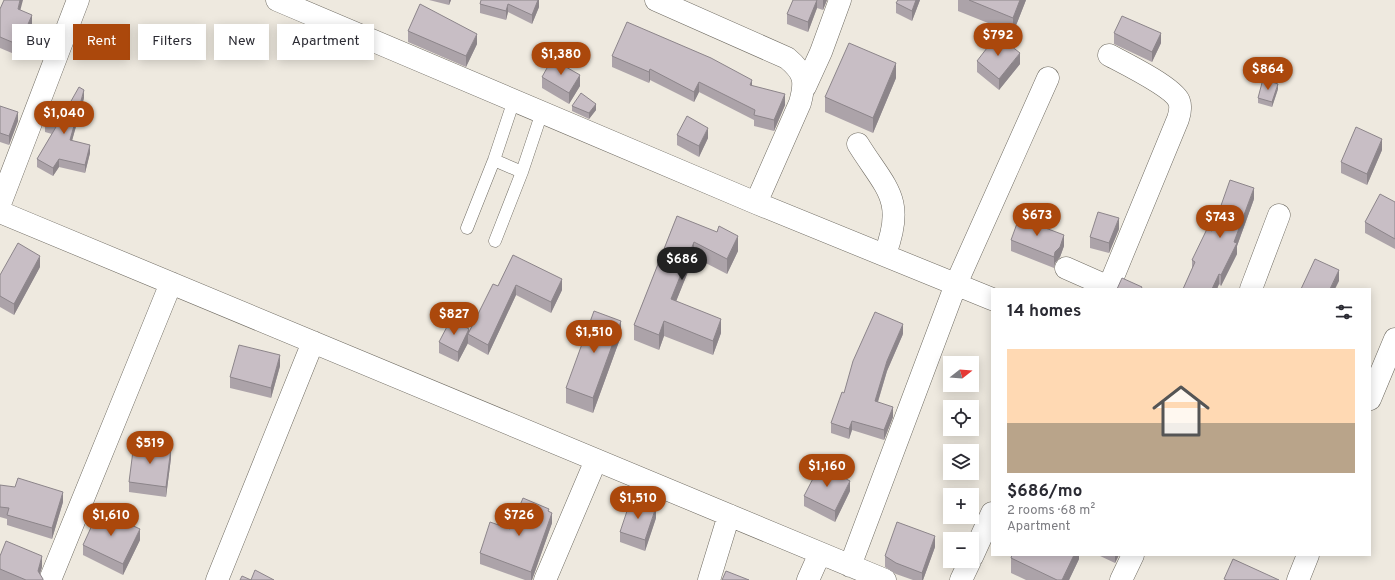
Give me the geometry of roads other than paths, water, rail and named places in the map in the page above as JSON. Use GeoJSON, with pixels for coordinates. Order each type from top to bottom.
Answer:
{"type":"FeatureCollection","features":[{"type":"Feature","properties":{"kind":"street"},"geometry":{"type":"LineString","coordinates":[[0,204],[78,0]]}},
{"type":"Feature","properties":{"kind":"street"},"geometry":{"type":"LineString","coordinates":[[277,0],[756,203],[886,254],[991,299]]}},
{"type":"Feature","properties":{"kind":"street"},"geometry":{"type":"LineString","coordinates":[[656,0],[787,58],[796,66],[802,75],[804,87]]}},
{"type":"Feature","properties":{"kind":"street"},"geometry":{"type":"LineString","coordinates":[[756,203],[800,104],[804,87],[821,52],[840,0]]}},
{"type":"Feature","properties":{"kind":"street"},"geometry":{"type":"LineString","coordinates":[[1066,268],[1109,288],[1180,111],[1179,102],[1169,89],[1109,55]]}},
{"type":"Feature","properties":{"kind":"street"},"geometry":{"type":"LineString","coordinates":[[850,566],[956,284],[1048,78]]}},
{"type":"Feature","properties":{"kind":"street"},"geometry":{"type":"LineString","coordinates":[[858,144],[888,190],[895,210],[892,235],[886,254]]}},
{"type":"Feature","properties":{"kind":"street"},"geometry":{"type":"LineString","coordinates":[[0,212],[885,580]]}},
{"type":"Feature","properties":{"kind":"street"},"geometry":{"type":"LineString","coordinates":[[1251,288],[1279,215]]}},
{"type":"Feature","properties":{"kind":"street"},"geometry":{"type":"LineString","coordinates":[[50,580],[171,283]]}},
{"type":"Feature","properties":{"kind":"street"},"geometry":{"type":"LineString","coordinates":[[1371,397],[1395,339]]}},
{"type":"Feature","properties":{"kind":"street"},"geometry":{"type":"LineString","coordinates":[[217,580],[312,342]]}},
{"type":"Feature","properties":{"kind":"street"},"geometry":{"type":"LineString","coordinates":[[545,580],[596,460]]}},
{"type":"Feature","properties":{"kind":"street"},"geometry":{"type":"LineString","coordinates":[[709,580],[729,515]]}},
{"type":"Feature","properties":{"kind":"street"},"geometry":{"type":"LineString","coordinates":[[979,542],[991,515]]}},
{"type":"Feature","properties":{"kind":"street"},"geometry":{"type":"LineString","coordinates":[[808,580],[820,553]]}},
{"type":"Feature","properties":{"kind":"street"},"geometry":{"type":"LineString","coordinates":[[1120,580],[1132,556]]}},
{"type":"Feature","properties":{"kind":"street"},"geometry":{"type":"LineString","coordinates":[[1298,580],[1308,556]]}},
{"type":"Feature","properties":{"kind":"street"},"geometry":{"type":"LineString","coordinates":[[961,580],[967,568]]}},
{"type":"Feature","properties":{"kind":"lane"},"geometry":{"type":"LineString","coordinates":[[468,228],[494,160],[514,100]]}},
{"type":"Feature","properties":{"kind":"lane"},"geometry":{"type":"LineString","coordinates":[[495,241],[522,172],[542,112]]}},
{"type":"Feature","properties":{"kind":"lane"},"geometry":{"type":"LineString","coordinates":[[494,160],[522,172]]}}]}
